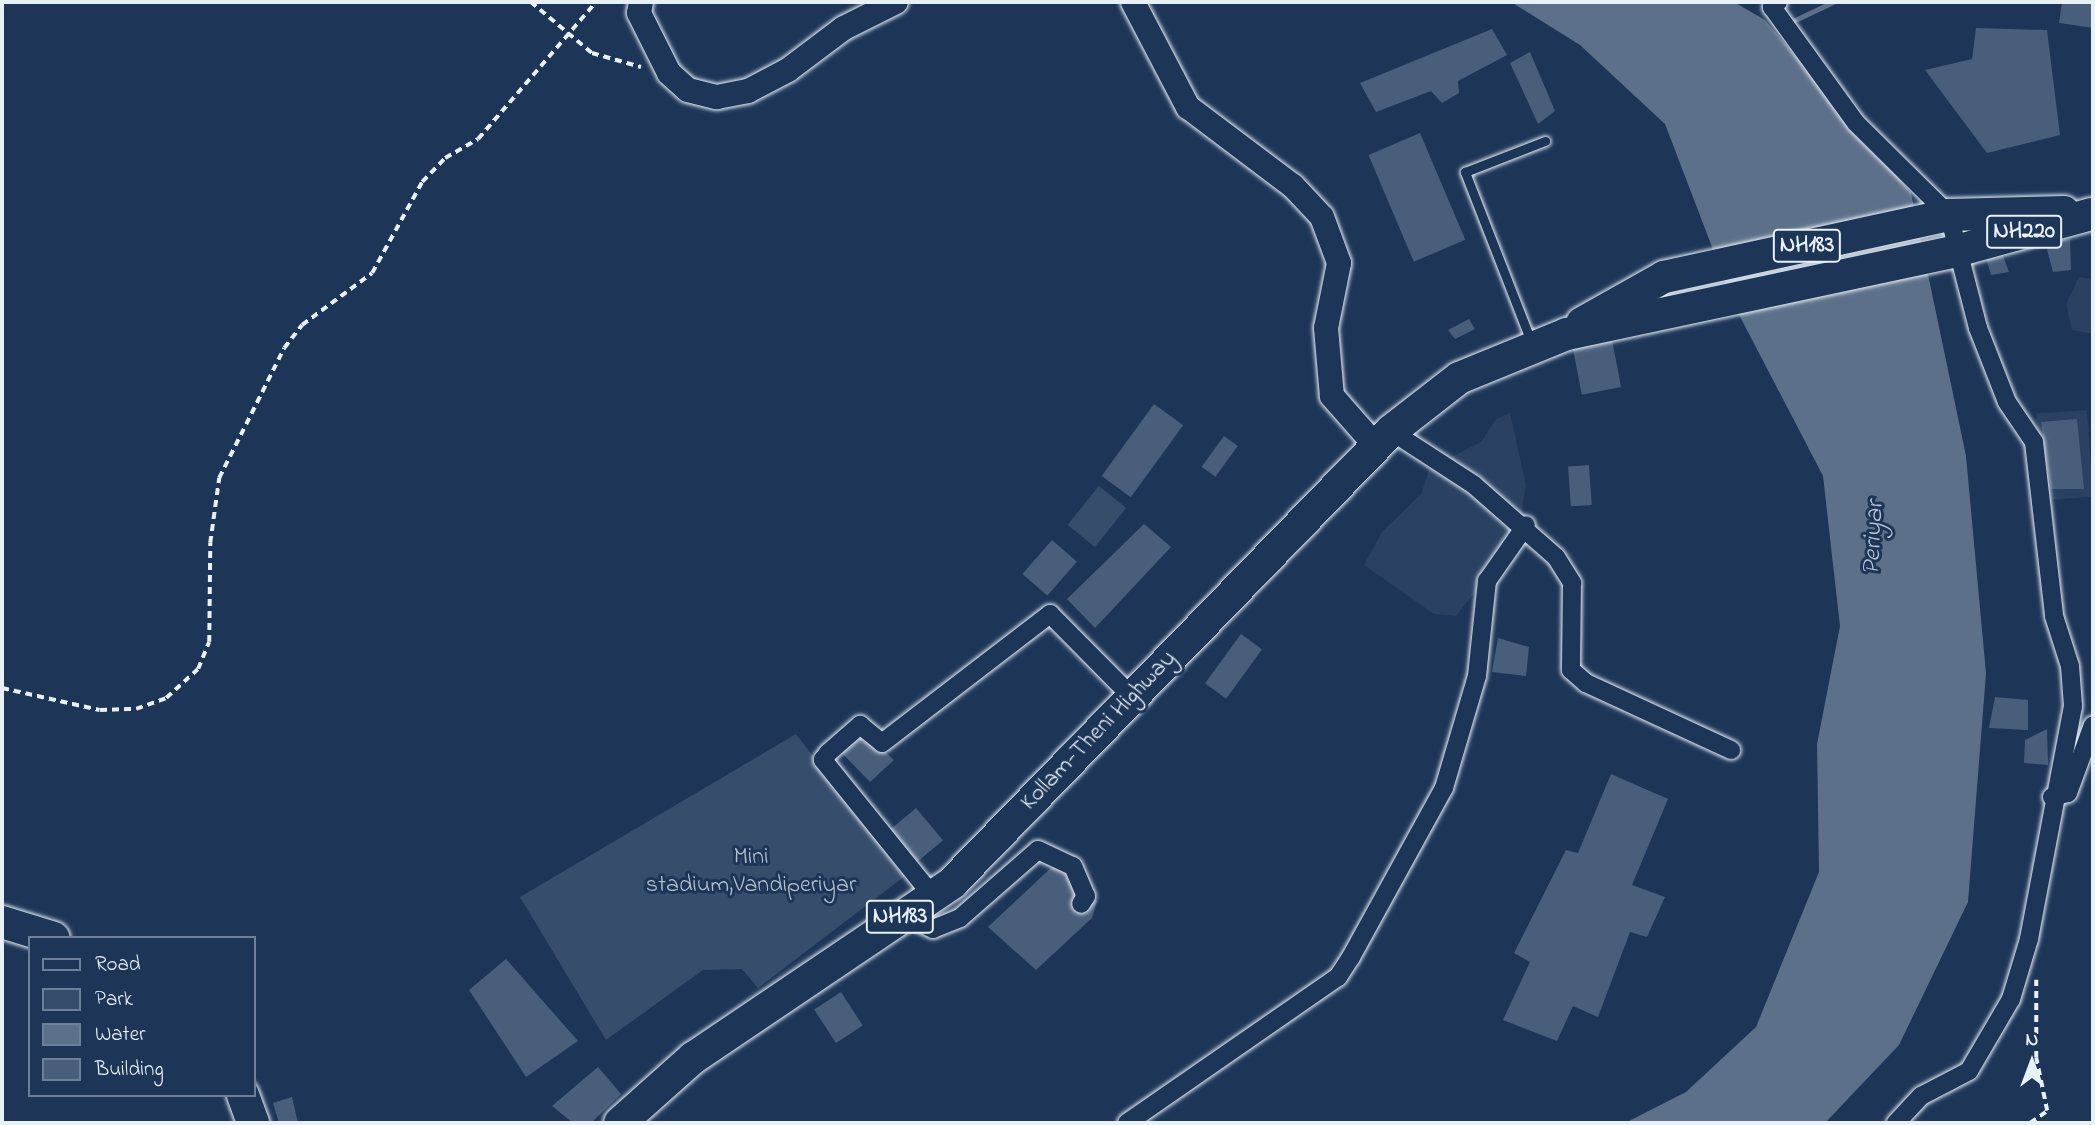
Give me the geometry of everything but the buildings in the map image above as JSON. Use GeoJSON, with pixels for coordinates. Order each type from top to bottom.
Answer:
{"type":"FeatureCollection","features":[{"type":"Feature","properties":{"kind":"highway","name":"NH183"},"geometry":{"type":"LineString","coordinates":[[1950,215],[2009,209],[2092,213]]}},
{"type":"Feature","properties":{"kind":"highway","name":"NH220"},"geometry":{"type":"LineString","coordinates":[[1567,334],[1956,251],[2092,213]]}},
{"type":"Feature","properties":{"kind":"highway","name":"NH220"},"geometry":{"type":"LineString","coordinates":[[1567,334],[1664,277],[1950,215]]}},
{"type":"Feature","properties":{"kind":"highway","name":"Kollam-Theni Highway"},"geometry":{"type":"LineString","coordinates":[[620,1123],[693,1058],[932,895],[1383,439],[1459,378],[1567,334]]}},
{"type":"Feature","properties":{"kind":"highway"},"geometry":{"type":"LineString","coordinates":[[2,922],[48,936]]}},
{"type":"Feature","properties":{"kind":"highway"},"geometry":{"type":"LineString","coordinates":[[244,1097],[253,1123]]}},
{"type":"Feature","properties":{"kind":"street"},"geometry":{"type":"LineString","coordinates":[[640,2],[639,13],[669,73],[688,89],[717,97],[748,91],[896,2]]}},
{"type":"Feature","properties":{"kind":"street"},"geometry":{"type":"LineString","coordinates":[[1133,2],[1188,107],[1293,186],[1322,217],[1339,263],[1326,328],[1332,396],[1383,439],[1525,525],[1572,583],[1571,670],[1586,683],[1731,750]]}},
{"type":"Feature","properties":{"kind":"street"},"geometry":{"type":"LineString","coordinates":[[1778,2],[1772,7],[1856,122],[1950,215],[1956,251],[2007,402],[2034,442],[2054,616],[2070,666],[2073,706],[2052,797],[2022,963],[2011,999],[1969,1071],[1922,1096],[1896,1123]]}},
{"type":"Feature","properties":{"kind":"street"},"geometry":{"type":"LineString","coordinates":[[1127,1123],[1338,977],[1444,788],[1476,676],[1487,581],[1525,525]]}},
{"type":"Feature","properties":{"kind":"street"},"geometry":{"type":"LineString","coordinates":[[932,895],[823,760],[828,754],[860,725],[882,743],[1050,614],[1144,682]]}},
{"type":"Feature","properties":{"kind":"street"},"geometry":{"type":"LineString","coordinates":[[2052,797],[2068,793],[2093,725]]}},
{"type":"Feature","properties":{"kind":"street"},"geometry":{"type":"LineString","coordinates":[[903,915],[933,929],[960,918],[1038,849],[1073,866],[1086,896],[1081,904]]}},
{"type":"Feature","properties":{"kind":"lane"},"geometry":{"type":"LineString","coordinates":[[1532,346],[1465,173],[1545,141]]}},
{"type":"Feature","properties":{"kind":"path"},"geometry":{"type":"LineString","coordinates":[[531,2],[569,37],[592,52],[669,73]]}},
{"type":"Feature","properties":{"kind":"path"},"geometry":{"type":"LineString","coordinates":[[2,688],[100,710],[136,709],[166,698],[198,669],[209,642],[210,543],[219,478],[284,348],[302,326],[372,273],[422,183],[445,158],[478,139],[569,37],[596,2]]}},
{"type":"Feature","properties":{"kind":"path"},"geometry":{"type":"LineString","coordinates":[[2022,963],[2035,975],[2036,1058],[2048,1111],[2030,1123]]}},
{"type":"Feature","properties":{"kind":"shaded area"},"geometry":{"type":"Polygon","coordinates":[[[2079,277],[2093,279],[2093,334],[2072,330],[2066,304],[2079,277]]]}},
{"type":"Feature","properties":{"kind":"shaded area"},"geometry":{"type":"Polygon","coordinates":[[[2087,410],[2093,497],[2042,500],[2036,414],[2087,410]]]}},
{"type":"Feature","properties":{"kind":"shaded area"},"geometry":{"type":"Polygon","coordinates":[[[1510,413],[1526,485],[1517,539],[1456,616],[1434,614],[1364,565],[1382,532],[1421,494],[1430,468],[1481,442],[1496,419],[1510,413]]]}},
{"type":"Feature","properties":{"kind":"green space"},"geometry":{"type":"Polygon","coordinates":[[[1099,486],[1126,508],[1095,547],[1068,525],[1099,486]]]}},
{"type":"Feature","properties":{"kind":"green space","name":"Mini stadium,Vandiperiyar"},"geometry":{"type":"Polygon","coordinates":[[[796,734],[905,876],[758,988],[742,969],[703,970],[606,1040],[520,897],[796,734]]]}},
{"type":"Feature","properties":{"kind":"water","name":"Periyar"},"geometry":{"type":"Polygon","coordinates":[[[1511,2],[1734,2],[1765,20],[1911,193],[1966,456],[1986,673],[1968,902],[1899,1045],[1825,1123],[1625,1123],[1686,1092],[1756,1027],[1819,872],[1817,744],[1840,626],[1823,476],[1735,307],[1665,124],[1580,45],[1511,2]]]}},
{"type":"Feature","properties":{"kind":"waterway"},"geometry":{"type":"LineString","coordinates":[[1795,20],[1833,2]]}}]}
